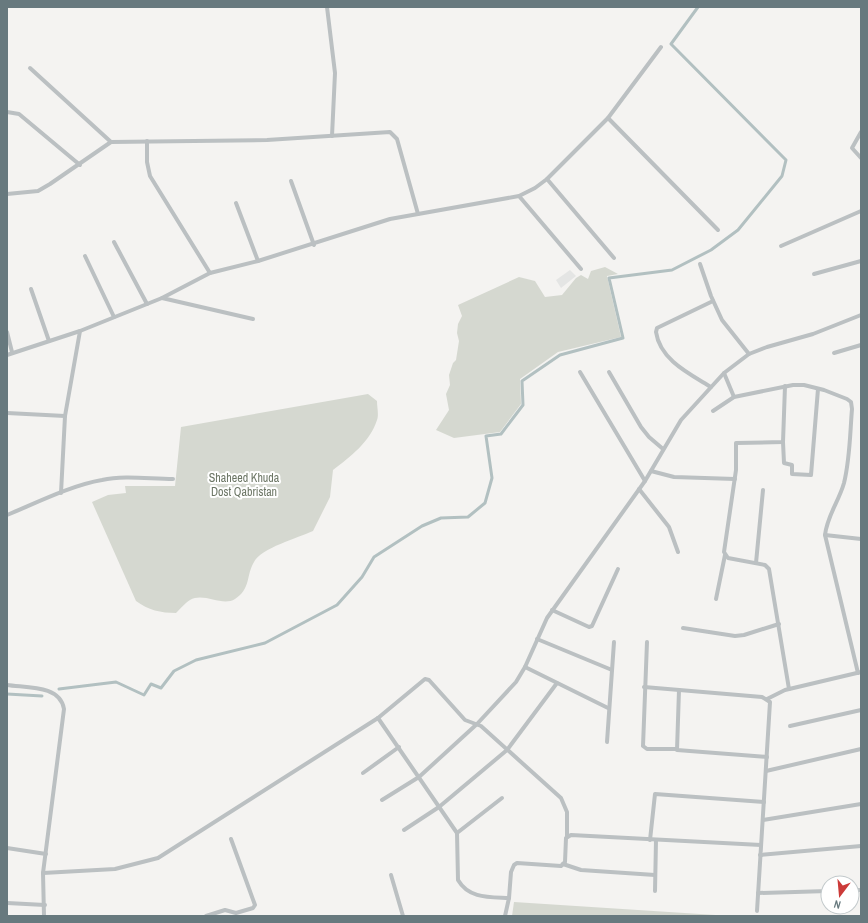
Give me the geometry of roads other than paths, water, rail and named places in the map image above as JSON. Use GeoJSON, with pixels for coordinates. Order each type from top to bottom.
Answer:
{"type":"FeatureCollection","features":[{"type":"Feature","properties":{"kind":"street"},"geometry":{"type":"LineString","coordinates":[[327,7],[335,73],[332,136]]}},
{"type":"Feature","properties":{"kind":"street"},"geometry":{"type":"LineString","coordinates":[[7,354],[80,331],[162,298],[210,273],[314,245],[390,219],[519,196],[535,188],[547,179],[608,118],[661,47]]}},
{"type":"Feature","properties":{"kind":"street"},"geometry":{"type":"LineString","coordinates":[[30,68],[111,142]]}},
{"type":"Feature","properties":{"kind":"street"},"geometry":{"type":"LineString","coordinates":[[7,112],[19,114],[80,165]]}},
{"type":"Feature","properties":{"kind":"street"},"geometry":{"type":"LineString","coordinates":[[608,118],[718,230]]}},
{"type":"Feature","properties":{"kind":"street"},"geometry":{"type":"LineString","coordinates":[[7,194],[38,191],[80,165],[111,142],[268,140],[390,132],[394,134],[397,139],[418,214]]}},
{"type":"Feature","properties":{"kind":"street"},"geometry":{"type":"LineString","coordinates":[[861,132],[852,148],[861,158]]}},
{"type":"Feature","properties":{"kind":"street"},"geometry":{"type":"LineString","coordinates":[[148,141],[147,162],[150,176],[210,273]]}},
{"type":"Feature","properties":{"kind":"street"},"geometry":{"type":"LineString","coordinates":[[547,179],[614,258]]}},
{"type":"Feature","properties":{"kind":"street"},"geometry":{"type":"LineString","coordinates":[[291,181],[314,245]]}},
{"type":"Feature","properties":{"kind":"street"},"geometry":{"type":"LineString","coordinates":[[519,196],[581,269]]}},
{"type":"Feature","properties":{"kind":"street"},"geometry":{"type":"LineString","coordinates":[[236,203],[258,261]]}},
{"type":"Feature","properties":{"kind":"street"},"geometry":{"type":"LineString","coordinates":[[781,246],[861,211]]}},
{"type":"Feature","properties":{"kind":"street"},"geometry":{"type":"LineString","coordinates":[[114,242],[147,304]]}},
{"type":"Feature","properties":{"kind":"street"},"geometry":{"type":"LineString","coordinates":[[85,256],[114,317]]}},
{"type":"Feature","properties":{"kind":"street"},"geometry":{"type":"LineString","coordinates":[[814,274],[861,261]]}},
{"type":"Feature","properties":{"kind":"street"},"geometry":{"type":"LineString","coordinates":[[700,264],[713,301],[722,320],[750,354]]}},
{"type":"Feature","properties":{"kind":"street"},"geometry":{"type":"LineString","coordinates":[[31,289],[48,341]]}},
{"type":"Feature","properties":{"kind":"street"},"geometry":{"type":"LineString","coordinates":[[162,298],[253,319]]}},
{"type":"Feature","properties":{"kind":"street"},"geometry":{"type":"LineString","coordinates":[[711,388],[678,367],[666,354],[656,332],[657,328],[713,301]]}},
{"type":"Feature","properties":{"kind":"street"},"geometry":{"type":"LineString","coordinates":[[382,800],[419,777],[477,724],[516,682],[525,667],[552,610],[640,489],[681,420],[724,373],[750,354],[767,347],[813,334],[861,315]]}},
{"type":"Feature","properties":{"kind":"street"},"geometry":{"type":"LineString","coordinates":[[61,493],[65,416],[80,331]]}},
{"type":"Feature","properties":{"kind":"street"},"geometry":{"type":"LineString","coordinates":[[7,332],[12,352]]}},
{"type":"Feature","properties":{"kind":"street"},"geometry":{"type":"LineString","coordinates":[[834,353],[861,345]]}},
{"type":"Feature","properties":{"kind":"street"},"geometry":{"type":"LineString","coordinates":[[580,372],[645,481]]}},
{"type":"Feature","properties":{"kind":"street"},"geometry":{"type":"LineString","coordinates":[[609,372],[641,427],[649,437],[664,449]]}},
{"type":"Feature","properties":{"kind":"street"},"geometry":{"type":"LineString","coordinates":[[724,373],[734,397]]}},
{"type":"Feature","properties":{"kind":"street"},"geometry":{"type":"LineString","coordinates":[[644,687],[767,699],[790,689],[859,672],[825,535],[827,523],[844,484],[852,409],[850,402],[847,399],[804,385],[785,386],[734,397],[713,411]]}},
{"type":"Feature","properties":{"kind":"street"},"geometry":{"type":"LineString","coordinates":[[785,386],[783,442],[784,463],[792,465],[792,473],[811,475],[818,389]]}},
{"type":"Feature","properties":{"kind":"street"},"geometry":{"type":"LineString","coordinates":[[7,413],[65,416]]}},
{"type":"Feature","properties":{"kind":"street"},"geometry":{"type":"LineString","coordinates":[[716,599],[721,566],[725,555],[724,552],[735,479],[736,443],[783,442]]}},
{"type":"Feature","properties":{"kind":"street"},"geometry":{"type":"LineString","coordinates":[[651,471],[674,477],[735,479]]}},
{"type":"Feature","properties":{"kind":"street"},"geometry":{"type":"LineString","coordinates":[[7,515],[61,493],[107,479],[173,479]]}},
{"type":"Feature","properties":{"kind":"street"},"geometry":{"type":"LineString","coordinates":[[640,489],[669,527],[678,552]]}},
{"type":"Feature","properties":{"kind":"street"},"geometry":{"type":"LineString","coordinates":[[756,563],[763,490]]}},
{"type":"Feature","properties":{"kind":"street"},"geometry":{"type":"LineString","coordinates":[[825,535],[861,539]]}},
{"type":"Feature","properties":{"kind":"street"},"geometry":{"type":"LineString","coordinates":[[725,555],[728,558],[756,563],[769,569],[790,689]]}},
{"type":"Feature","properties":{"kind":"street"},"geometry":{"type":"LineString","coordinates":[[552,610],[589,627],[592,626],[618,569]]}},
{"type":"Feature","properties":{"kind":"street"},"geometry":{"type":"LineString","coordinates":[[683,628],[735,636],[744,635],[778,624]]}},
{"type":"Feature","properties":{"kind":"street"},"geometry":{"type":"LineString","coordinates":[[537,639],[612,670]]}},
{"type":"Feature","properties":{"kind":"street"},"geometry":{"type":"LineString","coordinates":[[606,742],[614,642]]}},
{"type":"Feature","properties":{"kind":"street"},"geometry":{"type":"LineString","coordinates":[[647,642],[644,687],[644,748],[676,749],[768,757]]}},
{"type":"Feature","properties":{"kind":"street"},"geometry":{"type":"LineString","coordinates":[[525,667],[608,708]]}},
{"type":"Feature","properties":{"kind":"street"},"geometry":{"type":"LineString","coordinates":[[43,873],[115,869],[158,858],[378,718],[423,680],[427,679],[465,720],[481,726],[561,798],[567,812],[566,860],[563,864]]}},
{"type":"Feature","properties":{"kind":"street"},"geometry":{"type":"LineString","coordinates":[[404,830],[439,807],[507,750],[557,683]]}},
{"type":"Feature","properties":{"kind":"street"},"geometry":{"type":"LineString","coordinates":[[7,685],[52,692],[56,694],[63,702],[64,709],[43,873],[45,906],[44,916]]}},
{"type":"Feature","properties":{"kind":"street"},"geometry":{"type":"LineString","coordinates":[[676,749],[678,690]]}},
{"type":"Feature","properties":{"kind":"street"},"geometry":{"type":"LineString","coordinates":[[757,911],[771,715],[770,702],[767,699]]}},
{"type":"Feature","properties":{"kind":"street"},"geometry":{"type":"LineString","coordinates":[[790,726],[861,710]]}},
{"type":"Feature","properties":{"kind":"street"},"geometry":{"type":"LineString","coordinates":[[378,718],[457,833],[458,880],[462,886],[470,893],[479,896],[509,898]]}},
{"type":"Feature","properties":{"kind":"street"},"geometry":{"type":"LineString","coordinates":[[363,773],[399,748]]}},
{"type":"Feature","properties":{"kind":"street"},"geometry":{"type":"LineString","coordinates":[[766,771],[861,750]]}},
{"type":"Feature","properties":{"kind":"street"},"geometry":{"type":"LineString","coordinates":[[650,840],[654,797],[657,794],[764,802]]}},
{"type":"Feature","properties":{"kind":"street"},"geometry":{"type":"LineString","coordinates":[[457,833],[502,798]]}},
{"type":"Feature","properties":{"kind":"street"},"geometry":{"type":"LineString","coordinates":[[763,820],[861,804]]}},
{"type":"Feature","properties":{"kind":"street"},"geometry":{"type":"LineString","coordinates":[[567,837],[571,835],[761,845]]}},
{"type":"Feature","properties":{"kind":"street"},"geometry":{"type":"LineString","coordinates":[[206,916],[225,910],[236,913],[253,908],[255,905],[231,839]]}},
{"type":"Feature","properties":{"kind":"street"},"geometry":{"type":"LineString","coordinates":[[655,891],[656,840]]}},
{"type":"Feature","properties":{"kind":"street"},"geometry":{"type":"LineString","coordinates":[[760,855],[861,846]]}},
{"type":"Feature","properties":{"kind":"street"},"geometry":{"type":"LineString","coordinates":[[7,848],[46,854]]}},
{"type":"Feature","properties":{"kind":"street"},"geometry":{"type":"LineString","coordinates":[[505,916],[509,898],[511,872],[514,865],[517,863],[560,866],[563,864],[581,870],[656,875]]}},
{"type":"Feature","properties":{"kind":"street"},"geometry":{"type":"LineString","coordinates":[[391,875],[403,916]]}},
{"type":"Feature","properties":{"kind":"street"},"geometry":{"type":"LineString","coordinates":[[758,893],[820,891]]}},
{"type":"Feature","properties":{"kind":"street"},"geometry":{"type":"LineString","coordinates":[[7,903],[45,906]]}},
{"type":"Feature","properties":{"kind":"waterway"},"geometry":{"type":"LineString","coordinates":[[59,689],[116,682],[144,695],[151,684],[161,688],[174,671],[196,660],[265,643],[337,605],[362,577],[374,557],[422,526],[441,518],[468,517],[485,503],[492,478],[486,436],[501,434],[523,405],[522,381],[560,355],[623,338],[609,278],[672,270],[711,250],[738,230],[782,176],[786,160],[671,44],[698,7]]}},
{"type":"Feature","properties":{"kind":"waterway"},"geometry":{"type":"LineString","coordinates":[[7,694],[42,696]]}},
{"type":"Feature","properties":{"kind":"park label","name":"Shaheed Khuda Dost Qabristan"},"geometry":{"type":"Point","coordinates":[244,485]}}]}
